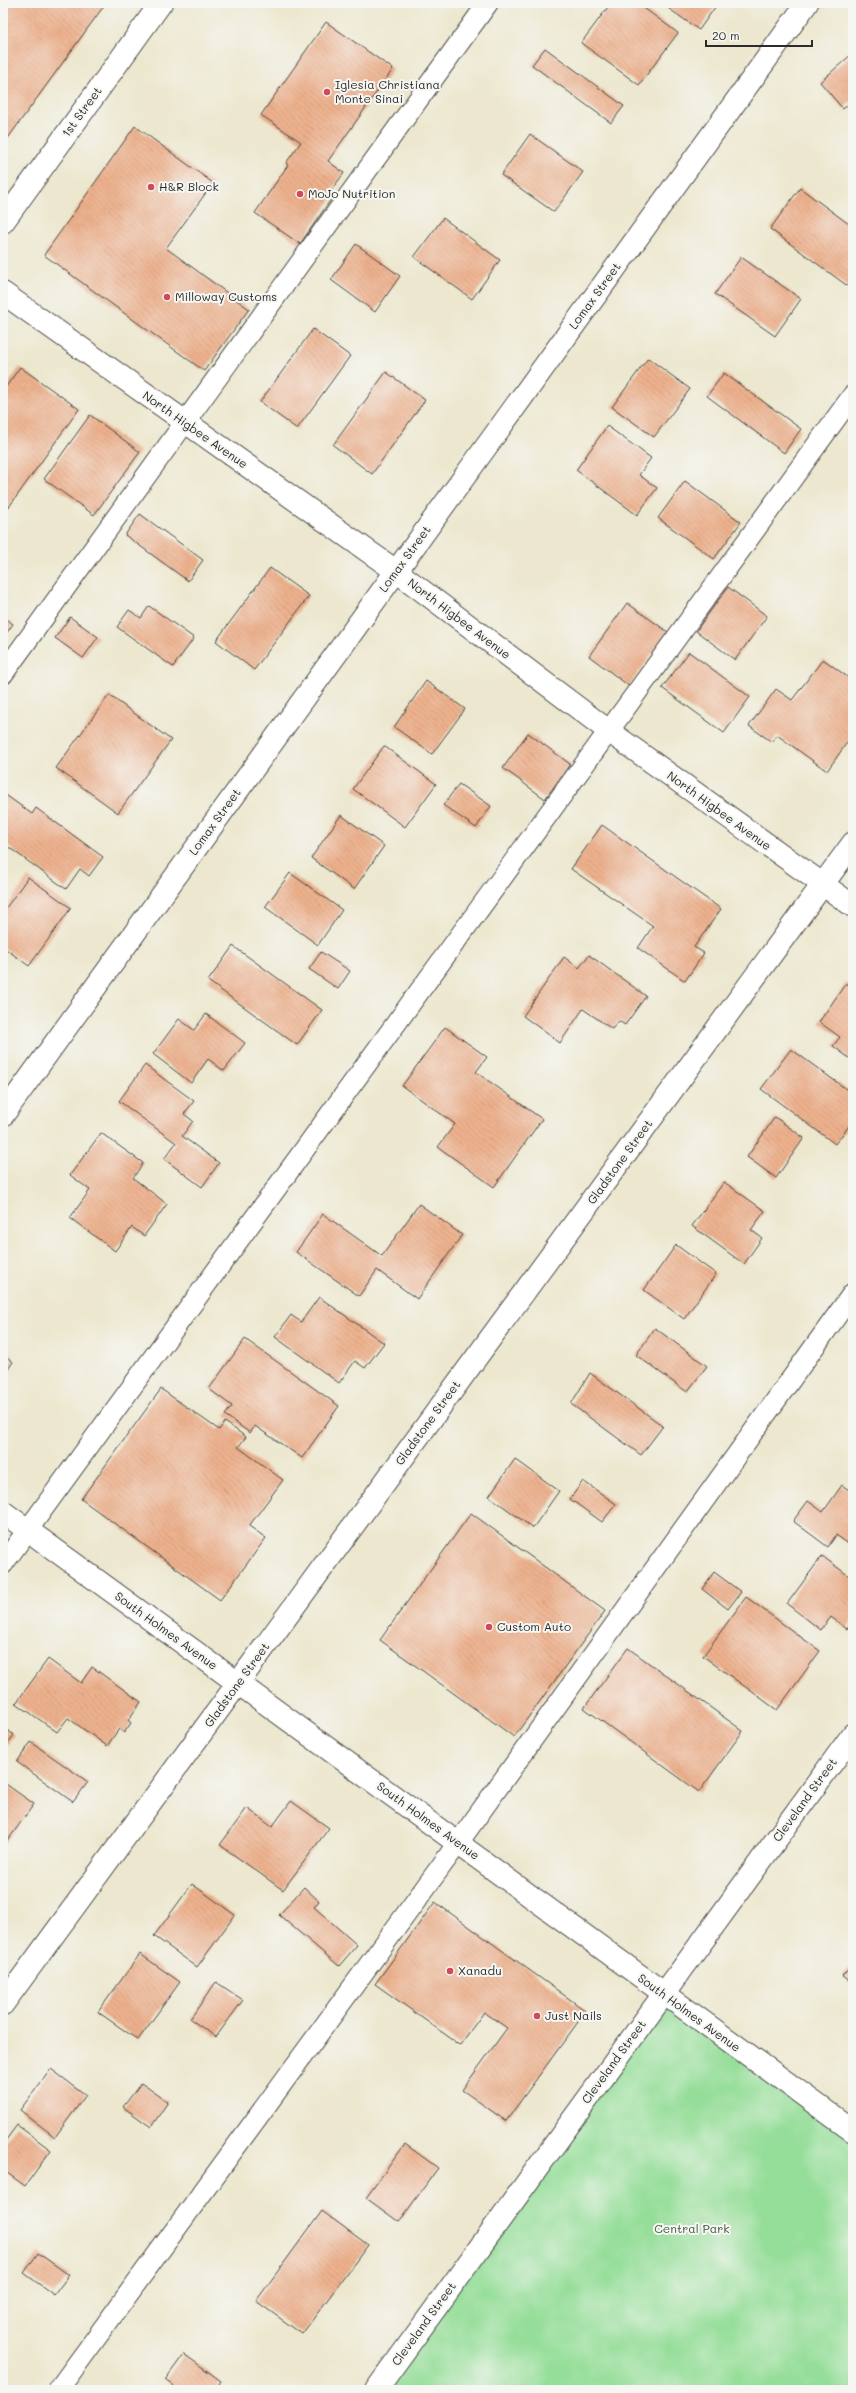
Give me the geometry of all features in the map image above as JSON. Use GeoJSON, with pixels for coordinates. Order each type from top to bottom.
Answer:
{"type":"FeatureCollection","features":[{"type":"Feature","properties":{"kind":"street","name":"1st Street"},"geometry":{"type":"LineString","coordinates":[[3,222],[161,3]]}},
{"type":"Feature","properties":{"kind":"street","name":"Lomax Street"},"geometry":{"type":"LineString","coordinates":[[3,1115],[807,3]]}},
{"type":"Feature","properties":{"kind":"street","name":"North Higbee Avenue"},"geometry":{"type":"LineString","coordinates":[[3,293],[185,424],[396,571],[610,732],[853,906]]}},
{"type":"Feature","properties":{"kind":"street","name":"Gladstone Street"},"geometry":{"type":"LineString","coordinates":[[3,2004],[853,843]]}},
{"type":"Feature","properties":{"kind":"street","name":"South Holmes Avenue"},"geometry":{"type":"LineString","coordinates":[[3,1512],[853,2131]]}},
{"type":"Feature","properties":{"kind":"street","name":"Cleveland Street"},"geometry":{"type":"LineString","coordinates":[[376,2390],[853,1734]]}},
{"type":"Feature","properties":{"kind":"lane"},"geometry":{"type":"LineString","coordinates":[[3,674],[488,3]]}},
{"type":"Feature","properties":{"kind":"lane"},"geometry":{"type":"LineString","coordinates":[[3,1564],[610,732],[853,395]]}},
{"type":"Feature","properties":{"kind":"lane"},"geometry":{"type":"LineString","coordinates":[[58,2390],[458,1843],[853,1294]]}},
{"type":"Feature","properties":{"kind":"green space","name":"Central Park"},"geometry":{"type":"Polygon","coordinates":[[[663,1994],[853,2131],[853,2390],[376,2390],[663,1994]]]}},
{"type":"Feature","properties":{"kind":"building"},"geometry":{"type":"Polygon","coordinates":[[[3,3],[106,3],[3,145],[3,3]]]}},
{"type":"Feature","properties":{"kind":"building"},"geometry":{"type":"Polygon","coordinates":[[[611,3],[637,3],[678,33],[639,85],[581,43],[611,3]]]}},
{"type":"Feature","properties":{"kind":"building"},"geometry":{"type":"Polygon","coordinates":[[[661,3],[718,3],[699,30],[661,3]]]}},
{"type":"Feature","properties":{"kind":"building","name":"Iglesia Christiana Monte Sinai"},"geometry":{"type":"Polygon","coordinates":[[[326,22],[393,69],[328,161],[344,173],[330,192],[334,195],[300,244],[255,213],[288,165],[286,163],[301,142],[261,115],[326,22]]]}},
{"type":"Feature","properties":{"kind":"building"},"geometry":{"type":"Polygon","coordinates":[[[545,48],[624,106],[611,123],[532,65],[545,48]]]}},
{"type":"Feature","properties":{"kind":"building"},"geometry":{"type":"Polygon","coordinates":[[[853,53],[853,100],[843,109],[820,82],[853,53]]]}},
{"type":"Feature","properties":{"kind":"building"},"geometry":{"type":"Polygon","coordinates":[[[135,126],[213,183],[166,248],[249,309],[204,371],[44,255],[135,126]]]}},
{"type":"Feature","properties":{"kind":"building"},"geometry":{"type":"Polygon","coordinates":[[[530,134],[583,172],[554,212],[501,175],[530,134]]]}},
{"type":"Feature","properties":{"kind":"building"},"geometry":{"type":"Polygon","coordinates":[[[800,188],[853,227],[853,290],[770,229],[800,188]]]}},
{"type":"Feature","properties":{"kind":"building"},"geometry":{"type":"Polygon","coordinates":[[[443,218],[500,260],[472,299],[414,257],[443,218]]]}},
{"type":"Feature","properties":{"kind":"building"},"geometry":{"type":"Polygon","coordinates":[[[356,244],[400,276],[375,312],[331,280],[356,244]]]}},
{"type":"Feature","properties":{"kind":"building"},"geometry":{"type":"Polygon","coordinates":[[[741,257],[801,299],[775,336],[715,294],[741,257]]]}},
{"type":"Feature","properties":{"kind":"building"},"geometry":{"type":"Polygon","coordinates":[[[313,329],[350,356],[297,429],[260,402],[313,329]]]}},
{"type":"Feature","properties":{"kind":"building"},"geometry":{"type":"Polygon","coordinates":[[[648,358],[690,389],[654,437],[612,407],[648,358]]]}},
{"type":"Feature","properties":{"kind":"building"},"geometry":{"type":"Polygon","coordinates":[[[20,367],[79,409],[9,507],[3,502],[3,391],[20,367]]]}},
{"type":"Feature","properties":{"kind":"building"},"geometry":{"type":"Polygon","coordinates":[[[386,372],[425,400],[372,474],[333,445],[386,372]]]}},
{"type":"Feature","properties":{"kind":"building"},"geometry":{"type":"Polygon","coordinates":[[[724,373],[801,429],[784,453],[707,396],[724,373]]]}},
{"type":"Feature","properties":{"kind":"building"},"geometry":{"type":"Polygon","coordinates":[[[90,415],[140,452],[94,515],[44,479],[90,415]]]}},
{"type":"Feature","properties":{"kind":"building"},"geometry":{"type":"Polygon","coordinates":[[[607,426],[651,458],[639,475],[657,488],[637,515],[576,470],[607,426]]]}},
{"type":"Feature","properties":{"kind":"building"},"geometry":{"type":"Polygon","coordinates":[[[685,481],[741,522],[714,559],[658,518],[685,481]]]}},
{"type":"Feature","properties":{"kind":"building"},"geometry":{"type":"Polygon","coordinates":[[[140,514],[203,560],[188,581],[125,535],[140,514]]]}},
{"type":"Feature","properties":{"kind":"building"},"geometry":{"type":"Polygon","coordinates":[[[270,568],[309,596],[254,670],[216,641],[270,568]]]}},
{"type":"Feature","properties":{"kind":"building"},"geometry":{"type":"Polygon","coordinates":[[[728,587],[767,616],[735,660],[696,631],[728,587]]]}},
{"type":"Feature","properties":{"kind":"building"},"geometry":{"type":"Polygon","coordinates":[[[627,603],[668,632],[629,686],[589,656],[627,603]]]}},
{"type":"Feature","properties":{"kind":"building"},"geometry":{"type":"Polygon","coordinates":[[[149,606],[194,638],[173,667],[117,627],[129,610],[141,618],[149,606]]]}},
{"type":"Feature","properties":{"kind":"building"},"geometry":{"type":"Polygon","coordinates":[[[3,617],[13,624],[3,638],[3,617]]]}},
{"type":"Feature","properties":{"kind":"building"},"geometry":{"type":"Polygon","coordinates":[[[70,617],[98,637],[83,658],[55,638],[70,617]]]}},
{"type":"Feature","properties":{"kind":"building"},"geometry":{"type":"Polygon","coordinates":[[[689,652],[750,697],[724,733],[662,688],[689,652]]]}},
{"type":"Feature","properties":{"kind":"building"},"geometry":{"type":"Polygon","coordinates":[[[823,659],[853,681],[853,725],[850,730],[853,734],[827,771],[777,735],[772,742],[749,726],[776,689],[792,700],[823,659]]]}},
{"type":"Feature","properties":{"kind":"building"},"geometry":{"type":"Polygon","coordinates":[[[426,681],[465,709],[432,754],[394,727],[426,681]]]}},
{"type":"Feature","properties":{"kind":"building"},"geometry":{"type":"Polygon","coordinates":[[[109,695],[171,740],[118,813],[56,768],[109,695]]]}},
{"type":"Feature","properties":{"kind":"building"},"geometry":{"type":"Polygon","coordinates":[[[528,733],[570,764],[545,799],[503,768],[528,733]]]}},
{"type":"Feature","properties":{"kind":"building"},"geometry":{"type":"Polygon","coordinates":[[[384,746],[436,784],[405,827],[353,789],[384,746]]]}},
{"type":"Feature","properties":{"kind":"building"},"geometry":{"type":"Polygon","coordinates":[[[459,784],[491,806],[476,828],[443,805],[459,784]]]}},
{"type":"Feature","properties":{"kind":"building"},"geometry":{"type":"Polygon","coordinates":[[[3,793],[32,814],[36,808],[103,857],[89,876],[80,869],[66,889],[3,843],[3,793]]]}},
{"type":"Feature","properties":{"kind":"building"},"geometry":{"type":"Polygon","coordinates":[[[341,815],[384,846],[354,889],[311,858],[341,815]]]}},
{"type":"Feature","properties":{"kind":"building"},"geometry":{"type":"Polygon","coordinates":[[[602,825],[721,909],[694,947],[704,953],[685,981],[638,948],[653,926],[571,869],[602,825]]]}},
{"type":"Feature","properties":{"kind":"building"},"geometry":{"type":"Polygon","coordinates":[[[290,873],[342,910],[318,945],[265,907],[290,873]]]}},
{"type":"Feature","properties":{"kind":"building"},"geometry":{"type":"Polygon","coordinates":[[[28,877],[71,908],[29,966],[3,947],[3,912],[28,877]]]}},
{"type":"Feature","properties":{"kind":"building"},"geometry":{"type":"Polygon","coordinates":[[[233,946],[322,1010],[297,1045],[208,981],[233,946]]]}},
{"type":"Feature","properties":{"kind":"building"},"geometry":{"type":"Polygon","coordinates":[[[321,952],[350,971],[338,989],[309,969],[321,952]]]}},
{"type":"Feature","properties":{"kind":"building"},"geometry":{"type":"Polygon","coordinates":[[[589,955],[646,996],[625,1025],[619,1021],[612,1029],[583,1009],[560,1043],[523,1016],[564,957],[579,968],[589,955]]]}},
{"type":"Feature","properties":{"kind":"building"},"geometry":{"type":"Polygon","coordinates":[[[846,983],[853,988],[853,1061],[833,1046],[840,1037],[819,1022],[846,983]]]}},
{"type":"Feature","properties":{"kind":"building"},"geometry":{"type":"Polygon","coordinates":[[[206,1014],[245,1043],[224,1071],[208,1059],[191,1083],[153,1054],[179,1019],[194,1030],[206,1014]]]}},
{"type":"Feature","properties":{"kind":"building"},"geometry":{"type":"Polygon","coordinates":[[[445,1027],[487,1057],[476,1072],[542,1119],[494,1187],[438,1147],[455,1124],[402,1086],[445,1027]]]}},
{"type":"Feature","properties":{"kind":"building"},"geometry":{"type":"Polygon","coordinates":[[[791,1049],[853,1094],[853,1121],[835,1144],[761,1089],[791,1049]]]}},
{"type":"Feature","properties":{"kind":"building"},"geometry":{"type":"Polygon","coordinates":[[[145,1065],[194,1101],[184,1114],[193,1121],[182,1136],[219,1163],[202,1187],[164,1159],[176,1143],[119,1101],[145,1065]]]}},
{"type":"Feature","properties":{"kind":"building"},"geometry":{"type":"Polygon","coordinates":[[[775,1117],[804,1138],[776,1178],[747,1157],[775,1117]]]}},
{"type":"Feature","properties":{"kind":"building"},"geometry":{"type":"Polygon","coordinates":[[[101,1133],[143,1163],[133,1178],[167,1204],[144,1236],[132,1227],[115,1251],[70,1218],[90,1190],[70,1175],[101,1133]]]}},
{"type":"Feature","properties":{"kind":"building"},"geometry":{"type":"Polygon","coordinates":[[[724,1182],[765,1211],[751,1230],[762,1238],[744,1264],[692,1226],[724,1182]]]}},
{"type":"Feature","properties":{"kind":"building"},"geometry":{"type":"Polygon","coordinates":[[[419,1204],[462,1235],[417,1299],[377,1270],[359,1296],[296,1252],[323,1214],[382,1256],[419,1204]]]}},
{"type":"Feature","properties":{"kind":"building"},"geometry":{"type":"Polygon","coordinates":[[[676,1245],[716,1274],[684,1319],[644,1290],[676,1245]]]}},
{"type":"Feature","properties":{"kind":"building"},"geometry":{"type":"Polygon","coordinates":[[[319,1297],[384,1343],[365,1368],[355,1361],[339,1383],[275,1337],[291,1315],[301,1322],[319,1297]]]}},
{"type":"Feature","properties":{"kind":"building"},"geometry":{"type":"Polygon","coordinates":[[[655,1328],[707,1366],[687,1392],[636,1355],[655,1328]]]}},
{"type":"Feature","properties":{"kind":"building"},"geometry":{"type":"Polygon","coordinates":[[[245,1339],[339,1406],[302,1458],[255,1426],[250,1433],[225,1415],[232,1406],[209,1389],[245,1339]]]}},
{"type":"Feature","properties":{"kind":"building"},"geometry":{"type":"Polygon","coordinates":[[[3,1354],[13,1362],[3,1376],[3,1354]]]}},
{"type":"Feature","properties":{"kind":"building"},"geometry":{"type":"Polygon","coordinates":[[[590,1373],[663,1426],[641,1455],[571,1404],[590,1373]]]}},
{"type":"Feature","properties":{"kind":"building"},"geometry":{"type":"Polygon","coordinates":[[[161,1389],[219,1430],[225,1422],[246,1437],[238,1447],[283,1480],[249,1526],[266,1538],[220,1600],[81,1499],[161,1389]]]}},
{"type":"Feature","properties":{"kind":"building"},"geometry":{"type":"Polygon","coordinates":[[[515,1459],[559,1491],[533,1528],[489,1496],[515,1459]]]}},
{"type":"Feature","properties":{"kind":"building"},"geometry":{"type":"Polygon","coordinates":[[[583,1481],[616,1504],[602,1522],[570,1499],[583,1481]]]}},
{"type":"Feature","properties":{"kind":"building"},"geometry":{"type":"Polygon","coordinates":[[[842,1485],[853,1493],[853,1547],[836,1535],[828,1547],[793,1521],[808,1501],[823,1512],[842,1485]]]}},
{"type":"Feature","properties":{"kind":"building"},"geometry":{"type":"Polygon","coordinates":[[[471,1513],[605,1611],[514,1737],[380,1640],[471,1513]]]}},
{"type":"Feature","properties":{"kind":"building"},"geometry":{"type":"Polygon","coordinates":[[[822,1556],[853,1579],[853,1620],[847,1629],[831,1617],[821,1630],[787,1604],[822,1556]]]}},
{"type":"Feature","properties":{"kind":"building"},"geometry":{"type":"Polygon","coordinates":[[[714,1572],[741,1592],[728,1609],[702,1589],[714,1572]]]}},
{"type":"Feature","properties":{"kind":"building"},"geometry":{"type":"Polygon","coordinates":[[[746,1597],[820,1651],[777,1710],[703,1656],[746,1597]]]}},
{"type":"Feature","properties":{"kind":"building"},"geometry":{"type":"Polygon","coordinates":[[[628,1648],[743,1731],[699,1792],[584,1708],[628,1648]]]}},
{"type":"Feature","properties":{"kind":"building"},"geometry":{"type":"Polygon","coordinates":[[[48,1659],[81,1683],[92,1667],[141,1702],[128,1720],[131,1723],[124,1733],[119,1729],[107,1746],[68,1718],[57,1732],[16,1703],[48,1659]]]}},
{"type":"Feature","properties":{"kind":"building"},"geometry":{"type":"Polygon","coordinates":[[[3,1727],[14,1735],[3,1750],[3,1727]]]}},
{"type":"Feature","properties":{"kind":"building"},"geometry":{"type":"Polygon","coordinates":[[[31,1742],[88,1782],[73,1802],[17,1762],[31,1742]]]}},
{"type":"Feature","properties":{"kind":"building"},"geometry":{"type":"Polygon","coordinates":[[[3,1782],[34,1804],[3,1847],[3,1782]]]}},
{"type":"Feature","properties":{"kind":"building"},"geometry":{"type":"Polygon","coordinates":[[[291,1801],[329,1828],[283,1890],[220,1845],[247,1808],[272,1827],[291,1801]]]}},
{"type":"Feature","properties":{"kind":"building"},"geometry":{"type":"Polygon","coordinates":[[[192,1884],[235,1915],[197,1967],[154,1936],[192,1884]]]}},
{"type":"Feature","properties":{"kind":"building"},"geometry":{"type":"Polygon","coordinates":[[[304,1887],[319,1901],[314,1907],[357,1945],[339,1966],[279,1915],[304,1887]]]}},
{"type":"Feature","properties":{"kind":"building"},"geometry":{"type":"Polygon","coordinates":[[[435,1902],[586,2011],[506,2121],[462,2090],[507,2028],[484,2012],[460,2045],[375,1984],[435,1902]]]}},
{"type":"Feature","properties":{"kind":"building"},"geometry":{"type":"Polygon","coordinates":[[[140,1954],[180,1982],[138,2040],[98,2012],[140,1954]]]}},
{"type":"Feature","properties":{"kind":"building"},"geometry":{"type":"Polygon","coordinates":[[[853,1962],[853,1983],[843,1976],[853,1962]]]}},
{"type":"Feature","properties":{"kind":"building"},"geometry":{"type":"Polygon","coordinates":[[[216,1982],[243,2000],[216,2037],[190,2019],[216,1982]]]}},
{"type":"Feature","properties":{"kind":"building"},"geometry":{"type":"Polygon","coordinates":[[[51,2069],[86,2095],[55,2137],[20,2110],[51,2069]]]}},
{"type":"Feature","properties":{"kind":"building"},"geometry":{"type":"Polygon","coordinates":[[[141,2083],[168,2102],[151,2127],[123,2107],[141,2083]]]}},
{"type":"Feature","properties":{"kind":"building"},"geometry":{"type":"Polygon","coordinates":[[[17,2125],[51,2150],[25,2186],[3,2170],[3,2144],[17,2125]]]}},
{"type":"Feature","properties":{"kind":"building"},"geometry":{"type":"Polygon","coordinates":[[[405,2144],[438,2168],[399,2222],[366,2198],[405,2144]]]}},
{"type":"Feature","properties":{"kind":"building"},"geometry":{"type":"Polygon","coordinates":[[[322,2211],[368,2245],[302,2334],[256,2301],[322,2211]]]}},
{"type":"Feature","properties":{"kind":"building"},"geometry":{"type":"Polygon","coordinates":[[[38,2253],[69,2275],[54,2295],[24,2273],[38,2253]]]}},
{"type":"Feature","properties":{"kind":"building"},"geometry":{"type":"Polygon","coordinates":[[[184,2354],[221,2381],[215,2390],[179,2390],[165,2380],[184,2354]]]}},
{"type":"Feature","properties":{"kind":"place","name":"Iglesia Christiana Monte Sinai"},"geometry":{"type":"Point","coordinates":[327,92]}},
{"type":"Feature","properties":{"kind":"place","name":"H&R Block"},"geometry":{"type":"Point","coordinates":[151,187]}},
{"type":"Feature","properties":{"kind":"place","name":"MoJo Nutrition"},"geometry":{"type":"Point","coordinates":[300,194]}},
{"type":"Feature","properties":{"kind":"place","name":"Milloway Customs"},"geometry":{"type":"Point","coordinates":[167,297]}},
{"type":"Feature","properties":{"kind":"place","name":"Custom Auto"},"geometry":{"type":"Point","coordinates":[489,1627]}},
{"type":"Feature","properties":{"kind":"place","name":"Xanadu"},"geometry":{"type":"Point","coordinates":[450,1971]}},
{"type":"Feature","properties":{"kind":"place","name":"Just Nails"},"geometry":{"type":"Point","coordinates":[537,2016]}}]}
